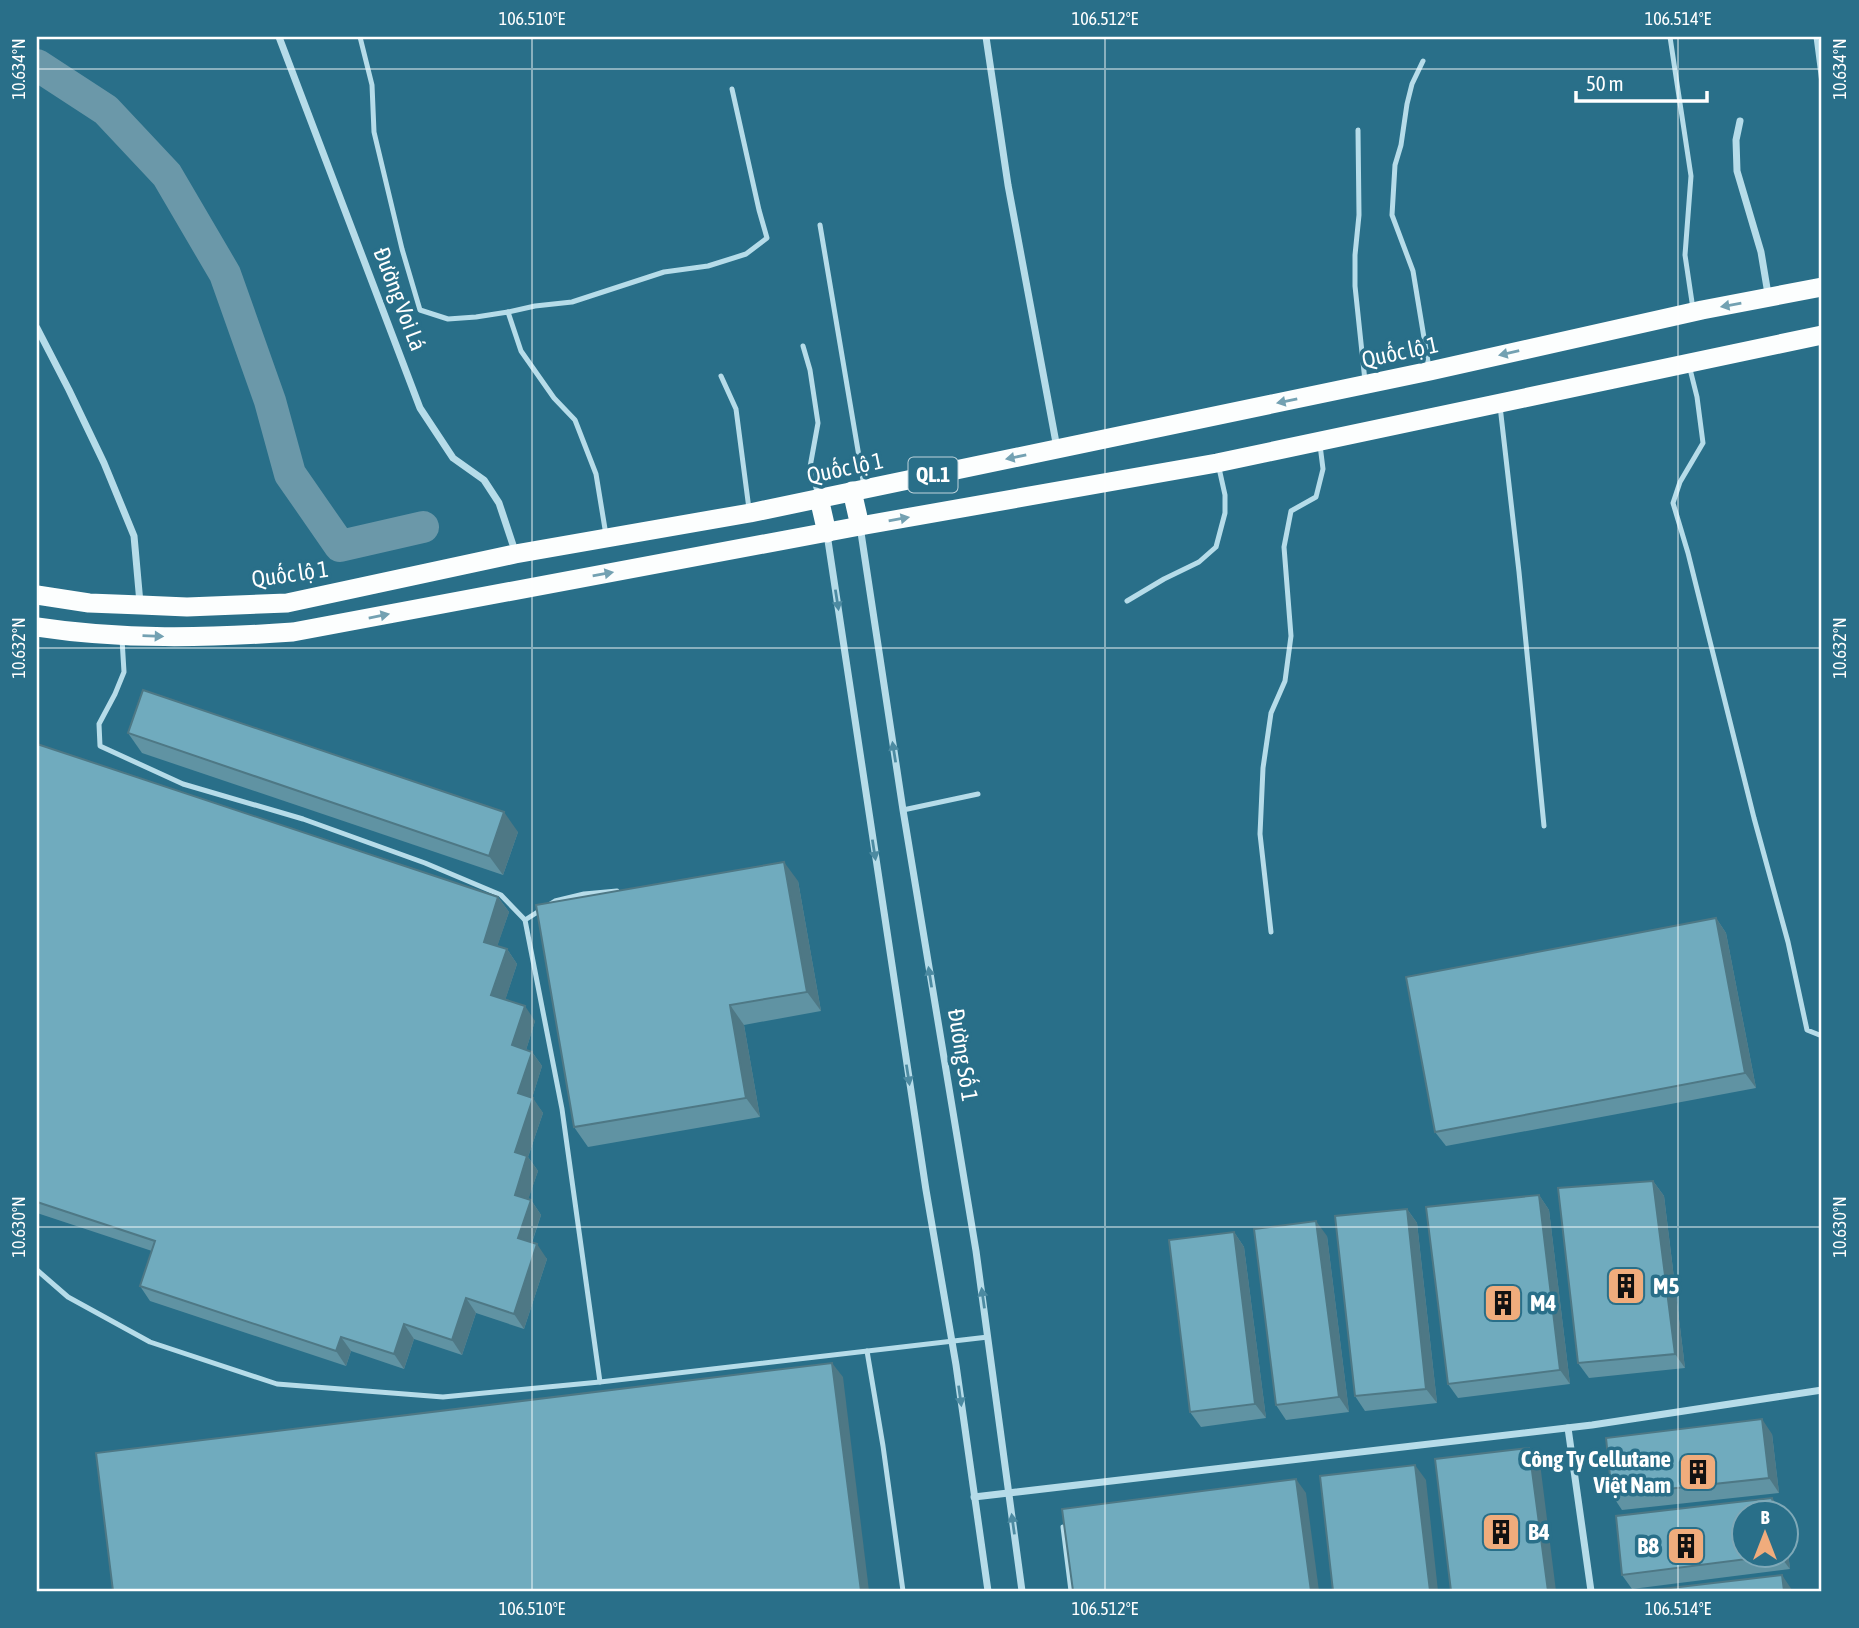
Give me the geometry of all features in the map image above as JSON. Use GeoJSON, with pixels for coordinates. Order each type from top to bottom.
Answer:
{"type":"FeatureCollection","features":[{"type":"Feature","properties":{"kind":"highway","name":"Quốc lộ 1"},"geometry":{"type":"LineString","coordinates":[[37,595],[89,603],[141,606],[286,603],[515,554],[750,513],[1822,287]]}},
{"type":"Feature","properties":{"kind":"highway","name":"QL.1"},"geometry":{"type":"LineString","coordinates":[[37,628],[79,634],[208,638],[293,632],[860,526],[1217,463],[1822,335]]}},
{"type":"Feature","properties":{"kind":"highway"},"geometry":{"type":"LineString","coordinates":[[858,490],[860,526]]}},
{"type":"Feature","properties":{"kind":"highway"},"geometry":{"type":"LineString","coordinates":[[819,498],[827,533]]}},
{"type":"Feature","properties":{"kind":"street","name":"Đường Voi Lá"},"geometry":{"type":"LineString","coordinates":[[279,37],[420,408],[453,458],[484,480],[499,503],[515,554]]}},
{"type":"Feature","properties":{"kind":"street"},"geometry":{"type":"LineString","coordinates":[[986,37],[1008,185],[1057,449]]}},
{"type":"Feature","properties":{"kind":"street"},"geometry":{"type":"LineString","coordinates":[[1740,121],[1736,140],[1737,172],[1761,252],[1768,298]]}},
{"type":"Feature","properties":{"kind":"street"},"geometry":{"type":"LineString","coordinates":[[37,328],[104,463],[134,536],[141,606]]}},
{"type":"Feature","properties":{"kind":"street","name":"Đường Số 1"},"geometry":{"type":"LineString","coordinates":[[860,526],[903,810],[976,1251],[1022,1591]]}},
{"type":"Feature","properties":{"kind":"street"},"geometry":{"type":"LineString","coordinates":[[827,533],[926,1190],[956,1365],[988,1591]]}},
{"type":"Feature","properties":{"kind":"street"},"geometry":{"type":"LineString","coordinates":[[975,1497],[1568,1428],[1822,1390]]}},
{"type":"Feature","properties":{"kind":"street"},"geometry":{"type":"LineString","coordinates":[[1568,1428],[1591,1591]]}},
{"type":"Feature","properties":{"kind":"lane"},"geometry":{"type":"LineString","coordinates":[[360,37],[372,85],[374,132],[402,249],[420,310],[448,319],[572,302],[664,272],[708,266],[746,254],[767,238],[732,89]]}},
{"type":"Feature","properties":{"kind":"lane"},"geometry":{"type":"LineString","coordinates":[[1670,37],[1691,176],[1685,256],[1694,312]]}},
{"type":"Feature","properties":{"kind":"lane"},"geometry":{"type":"LineString","coordinates":[[1816,37],[1822,83]]}},
{"type":"Feature","properties":{"kind":"lane"},"geometry":{"type":"LineString","coordinates":[[1423,61],[1412,84],[1407,104],[1395,165],[1392,215],[1413,271],[1430,371]]}},
{"type":"Feature","properties":{"kind":"lane"},"geometry":{"type":"LineString","coordinates":[[1358,130],[1359,215],[1354,286],[1365,384]]}},
{"type":"Feature","properties":{"kind":"lane"},"geometry":{"type":"LineString","coordinates":[[820,225],[858,490]]}},
{"type":"Feature","properties":{"kind":"lane"},"geometry":{"type":"LineString","coordinates":[[508,312],[521,351],[554,398],[575,420],[596,474],[607,538]]}},
{"type":"Feature","properties":{"kind":"lane"},"geometry":{"type":"LineString","coordinates":[[803,345],[810,370],[818,423],[810,467],[819,498]]}},
{"type":"Feature","properties":{"kind":"lane"},"geometry":{"type":"LineString","coordinates":[[1688,362],[1697,397],[1703,443],[1680,482],[1673,503],[1788,942],[1807,1030],[1822,1035]]}},
{"type":"Feature","properties":{"kind":"lane"},"geometry":{"type":"LineString","coordinates":[[721,376],[736,409],[750,513]]}},
{"type":"Feature","properties":{"kind":"lane"},"geometry":{"type":"LineString","coordinates":[[1499,402],[1521,586],[1544,826]]}},
{"type":"Feature","properties":{"kind":"lane"},"geometry":{"type":"LineString","coordinates":[[1271,932],[1260,834],[1271,713],[1285,681],[1291,636],[1283,547],[1291,510],[1316,497],[1323,469],[1319,441]]}},
{"type":"Feature","properties":{"kind":"lane"},"geometry":{"type":"LineString","coordinates":[[1127,601],[1199,562],[1216,547],[1225,513],[1225,495],[1217,463]]}},
{"type":"Feature","properties":{"kind":"lane"},"geometry":{"type":"LineString","coordinates":[[122,635],[124,671],[99,724],[100,746],[183,784],[303,819],[425,863],[501,895],[524,920],[562,1109],[600,1382]]}},
{"type":"Feature","properties":{"kind":"lane"},"geometry":{"type":"LineString","coordinates":[[903,810],[978,794]]}},
{"type":"Feature","properties":{"kind":"lane"},"geometry":{"type":"LineString","coordinates":[[524,920],[555,901],[584,894],[626,891]]}},
{"type":"Feature","properties":{"kind":"lane"},"geometry":{"type":"LineString","coordinates":[[37,1270],[68,1297],[150,1342],[277,1384],[443,1397],[600,1382],[988,1336]]}},
{"type":"Feature","properties":{"kind":"lane"},"geometry":{"type":"LineString","coordinates":[[867,1351],[903,1591]]}},
{"type":"Feature","properties":{"kind":"lane"},"geometry":{"type":"LineString","coordinates":[[1063,1527],[1071,1591]]}},
{"type":"Feature","properties":{"kind":"building"},"geometry":{"type":"Polygon","coordinates":[[[143,690],[504,812],[489,856],[128,733],[143,690]]]}},
{"type":"Feature","properties":{"kind":"building"},"geometry":{"type":"Polygon","coordinates":[[[37,744],[498,897],[484,942],[507,949],[491,995],[525,1006],[512,1045],[532,1052],[518,1093],[533,1098],[515,1152],[527,1156],[515,1195],[531,1200],[518,1238],[537,1244],[514,1314],[466,1298],[452,1340],[404,1324],[394,1354],[341,1337],[336,1351],[140,1286],[155,1241],[37,1202],[37,744]]]}},
{"type":"Feature","properties":{"kind":"building"},"geometry":{"type":"Polygon","coordinates":[[[784,862],[807,992],[730,1005],[746,1098],[574,1127],[536,905],[784,862]]]}},
{"type":"Feature","properties":{"kind":"building"},"geometry":{"type":"Polygon","coordinates":[[[1716,918],[1745,1073],[1435,1132],[1406,977],[1716,918]]]}},
{"type":"Feature","properties":{"kind":"building","name":"M5"},"geometry":{"type":"Polygon","coordinates":[[[1653,1181],[1675,1354],[1578,1363],[1558,1188],[1653,1181]]]}},
{"type":"Feature","properties":{"kind":"building","name":"M4"},"geometry":{"type":"Polygon","coordinates":[[[1539,1195],[1560,1370],[1448,1384],[1426,1207],[1539,1195]]]}},
{"type":"Feature","properties":{"kind":"building"},"geometry":{"type":"Polygon","coordinates":[[[1407,1209],[1426,1389],[1355,1396],[1335,1216],[1407,1209]]]}},
{"type":"Feature","properties":{"kind":"building"},"geometry":{"type":"Polygon","coordinates":[[[1316,1221],[1339,1397],[1276,1405],[1254,1229],[1316,1221]]]}},
{"type":"Feature","properties":{"kind":"building"},"geometry":{"type":"Polygon","coordinates":[[[1234,1232],[1255,1404],[1190,1412],[1169,1240],[1234,1232]]]}},
{"type":"Feature","properties":{"kind":"building"},"geometry":{"type":"Polygon","coordinates":[[[832,1363],[861,1591],[113,1591],[96,1453],[832,1363]]]}},
{"type":"Feature","properties":{"kind":"building","name":"Công Ty Cellutane Việt Nam"},"geometry":{"type":"Polygon","coordinates":[[[1762,1419],[1769,1478],[1612,1495],[1606,1438],[1762,1419]]]}},
{"type":"Feature","properties":{"kind":"building","name":"B4"},"geometry":{"type":"Polygon","coordinates":[[[1529,1448],[1548,1591],[1451,1591],[1435,1459],[1529,1448]]]}},
{"type":"Feature","properties":{"kind":"building"},"geometry":{"type":"Polygon","coordinates":[[[1415,1465],[1430,1591],[1333,1591],[1320,1476],[1415,1465]]]}},
{"type":"Feature","properties":{"kind":"building"},"geometry":{"type":"Polygon","coordinates":[[[1296,1479],[1311,1591],[1073,1591],[1062,1509],[1296,1479]]]}},
{"type":"Feature","properties":{"kind":"building"},"geometry":{"type":"Polygon","coordinates":[[[1730,1503],[1730,1561],[1622,1575],[1616,1516],[1730,1503]]]}},
{"type":"Feature","properties":{"kind":"building"},"geometry":{"type":"Polygon","coordinates":[[[1782,1575],[1784,1591],[1645,1591],[1782,1575]]]}},
{"type":"Feature","properties":{"kind":"waterway"},"geometry":{"type":"LineString","coordinates":[[37,65],[106,110],[167,175],[225,274],[270,401],[290,474],[340,546],[423,527]]}},
{"type":"Feature","properties":{"kind":"place","name":"M5"},"geometry":{"type":"Point","coordinates":[1626,1286]}},
{"type":"Feature","properties":{"kind":"place","name":"M4"},"geometry":{"type":"Point","coordinates":[1503,1303]}},
{"type":"Feature","properties":{"kind":"place","name":"Công Ty Cellutane Việt Nam"},"geometry":{"type":"Point","coordinates":[1698,1472]}},
{"type":"Feature","properties":{"kind":"place","name":"B4"},"geometry":{"type":"Point","coordinates":[1501,1532]}},
{"type":"Feature","properties":{"kind":"place","name":"B8"},"geometry":{"type":"Point","coordinates":[1686,1546]}}]}
